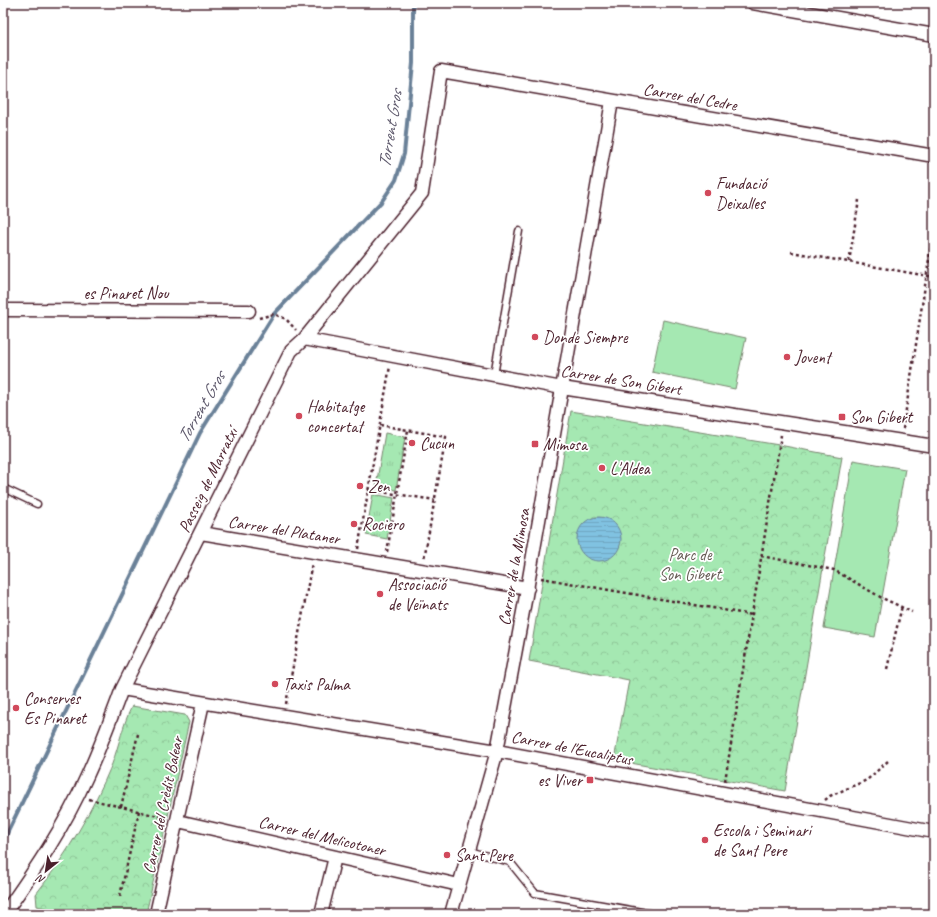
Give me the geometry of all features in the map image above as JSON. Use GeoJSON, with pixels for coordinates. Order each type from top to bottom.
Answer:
{"type":"FeatureCollection","features":[{"type":"Feature","properties":{"kind":"street"},"geometry":{"type":"LineString","coordinates":[[753,3],[934,35]]}},
{"type":"Feature","properties":{"kind":"street","name":"Carrer del Cedre"},"geometry":{"type":"LineString","coordinates":[[441,71],[934,156]]}},
{"type":"Feature","properties":{"kind":"street","name":"Passeig de Marratxí"},"geometry":{"type":"LineString","coordinates":[[4,914],[41,862],[77,796],[104,737],[122,689],[291,351],[304,339],[422,193],[441,71]]}},
{"type":"Feature","properties":{"kind":"street","name":"Carrer de la Mimosa"},"geometry":{"type":"LineString","coordinates":[[451,914],[497,751],[528,588],[612,101]]}},
{"type":"Feature","properties":{"kind":"street","name":"es Pinaret Nou"},"geometry":{"type":"LineString","coordinates":[[3,310],[249,311]]}},
{"type":"Feature","properties":{"kind":"street","name":"Carrer de Son Gibert"},"geometry":{"type":"LineString","coordinates":[[304,339],[562,388],[934,446]]}},
{"type":"Feature","properties":{"kind":"street","name":"Carrer del Plataner"},"geometry":{"type":"LineString","coordinates":[[201,533],[528,588]]}},
{"type":"Feature","properties":{"kind":"street","name":"Carrer de l'Eucaliptus"},"geometry":{"type":"LineString","coordinates":[[122,689],[497,751],[934,832]]}},
{"type":"Feature","properties":{"kind":"street","name":"Carrer del Crèdit Balear"},"geometry":{"type":"LineString","coordinates":[[156,914],[203,702]]}},
{"type":"Feature","properties":{"kind":"street","name":"Carrer del Melicotoner"},"geometry":{"type":"LineString","coordinates":[[178,820],[459,885]]}},
{"type":"Feature","properties":{"kind":"street"},"geometry":{"type":"LineString","coordinates":[[321,914],[335,856]]}},
{"type":"Feature","properties":{"kind":"lane"},"geometry":{"type":"LineString","coordinates":[[494,375],[519,231]]}},
{"type":"Feature","properties":{"kind":"lane"},"geometry":{"type":"LineString","coordinates":[[3,488],[37,504]]}},
{"type":"Feature","properties":{"kind":"lane"},"geometry":{"type":"LineString","coordinates":[[469,850],[510,862],[535,893],[653,914]]}},
{"type":"Feature","properties":{"kind":"path"},"geometry":{"type":"LineString","coordinates":[[849,262],[859,200]]}},
{"type":"Feature","properties":{"kind":"path"},"geometry":{"type":"LineString","coordinates":[[902,441],[934,227]]}},
{"type":"Feature","properties":{"kind":"path"},"geometry":{"type":"LineString","coordinates":[[791,252],[934,277]]}},
{"type":"Feature","properties":{"kind":"path"},"geometry":{"type":"LineString","coordinates":[[249,311],[260,318],[274,314],[286,319],[304,339]]}},
{"type":"Feature","properties":{"kind":"path"},"geometry":{"type":"LineString","coordinates":[[356,559],[392,356]]}},
{"type":"Feature","properties":{"kind":"path"},"geometry":{"type":"LineString","coordinates":[[723,794],[783,422]]}},
{"type":"Feature","properties":{"kind":"path"},"geometry":{"type":"LineString","coordinates":[[380,425],[446,436],[422,570]]}},
{"type":"Feature","properties":{"kind":"path"},"geometry":{"type":"LineString","coordinates":[[385,564],[408,430]]}},
{"type":"Feature","properties":{"kind":"path"},"geometry":{"type":"LineString","coordinates":[[368,490],[435,500]]}},
{"type":"Feature","properties":{"kind":"path"},"geometry":{"type":"LineString","coordinates":[[284,716],[314,552]]}},
{"type":"Feature","properties":{"kind":"path"},"geometry":{"type":"LineString","coordinates":[[761,556],[834,570],[882,598],[902,606],[912,612]]}},
{"type":"Feature","properties":{"kind":"path"},"geometry":{"type":"LineString","coordinates":[[530,576],[752,615]]}},
{"type":"Feature","properties":{"kind":"path"},"geometry":{"type":"LineString","coordinates":[[887,669],[902,606]]}},
{"type":"Feature","properties":{"kind":"path"},"geometry":{"type":"LineString","coordinates":[[122,807],[138,734]]}},
{"type":"Feature","properties":{"kind":"path"},"geometry":{"type":"LineString","coordinates":[[814,809],[830,796],[867,780],[888,761]]}},
{"type":"Feature","properties":{"kind":"path"},"geometry":{"type":"LineString","coordinates":[[77,796],[178,820]]}},
{"type":"Feature","properties":{"kind":"path"},"geometry":{"type":"LineString","coordinates":[[120,896],[139,811]]}},
{"type":"Feature","properties":{"kind":"green space"},"geometry":{"type":"Polygon","coordinates":[[[663,320],[746,338],[735,389],[652,372],[663,320]]]}},
{"type":"Feature","properties":{"kind":"green space","name":"Parc de Son Gibert"},"geometry":{"type":"Polygon","coordinates":[[[571,411],[779,445],[842,457],[785,791],[614,760],[629,680],[529,661],[571,411]]]}},
{"type":"Feature","properties":{"kind":"green space"},"geometry":{"type":"Polygon","coordinates":[[[385,433],[405,437],[396,490],[376,486],[385,433]]]}},
{"type":"Feature","properties":{"kind":"green space"},"geometry":{"type":"Polygon","coordinates":[[[853,460],[905,469],[875,637],[824,628],[853,460]]]}},
{"type":"Feature","properties":{"kind":"green space"},"geometry":{"type":"Polygon","coordinates":[[[373,494],[394,498],[387,539],[366,535],[373,494]]]}},
{"type":"Feature","properties":{"kind":"green space"},"geometry":{"type":"Polygon","coordinates":[[[132,706],[185,715],[189,722],[146,914],[71,914],[37,906],[36,894],[58,864],[78,832],[105,781],[132,706]]]}},
{"type":"Feature","properties":{"kind":"water"},"geometry":{"type":"Polygon","coordinates":[[[603,517],[615,523],[620,531],[620,547],[615,555],[607,560],[595,561],[583,555],[578,547],[577,535],[583,523],[591,518],[603,517]]]}},
{"type":"Feature","properties":{"kind":"waterway","name":"Torrent Gros"},"geometry":{"type":"LineString","coordinates":[[3,842],[200,433],[274,314],[382,201],[396,180],[404,154],[413,63],[413,3]]}},
{"type":"Feature","properties":{"kind":"place","name":"Fundació Deixalles"},"geometry":{"type":"Point","coordinates":[708,193]}},
{"type":"Feature","properties":{"kind":"place","name":"Donde Siempre"},"geometry":{"type":"Point","coordinates":[535,337]}},
{"type":"Feature","properties":{"kind":"place","name":"Jovent"},"geometry":{"type":"Point","coordinates":[787,357]}},
{"type":"Feature","properties":{"kind":"place","name":"Habitatge concertat"},"geometry":{"type":"Point","coordinates":[299,416]}},
{"type":"Feature","properties":{"kind":"place","name":"Son Gibert"},"geometry":{"type":"Point","coordinates":[842,417]}},
{"type":"Feature","properties":{"kind":"place","name":"Cucun"},"geometry":{"type":"Point","coordinates":[412,443]}},
{"type":"Feature","properties":{"kind":"place","name":"Mimosa"},"geometry":{"type":"Point","coordinates":[535,444]}},
{"type":"Feature","properties":{"kind":"place","name":"L'Aldea"},"geometry":{"type":"Point","coordinates":[602,468]}},
{"type":"Feature","properties":{"kind":"place","name":"Zen"},"geometry":{"type":"Point","coordinates":[360,486]}},
{"type":"Feature","properties":{"kind":"place","name":"Rociero"},"geometry":{"type":"Point","coordinates":[354,524]}},
{"type":"Feature","properties":{"kind":"place","name":"Associació de Veïnats"},"geometry":{"type":"Point","coordinates":[380,594]}},
{"type":"Feature","properties":{"kind":"place","name":"Taxis Palma"},"geometry":{"type":"Point","coordinates":[275,684]}},
{"type":"Feature","properties":{"kind":"place","name":"Conserves Es Pinaret"},"geometry":{"type":"Point","coordinates":[16,708]}},
{"type":"Feature","properties":{"kind":"place","name":"es Viver"},"geometry":{"type":"Point","coordinates":[590,780]}},
{"type":"Feature","properties":{"kind":"place","name":"Escola i Seminari de Sant Pere"},"geometry":{"type":"Point","coordinates":[705,840]}},
{"type":"Feature","properties":{"kind":"place","name":"Sant Pere"},"geometry":{"type":"Point","coordinates":[447,855]}}]}
